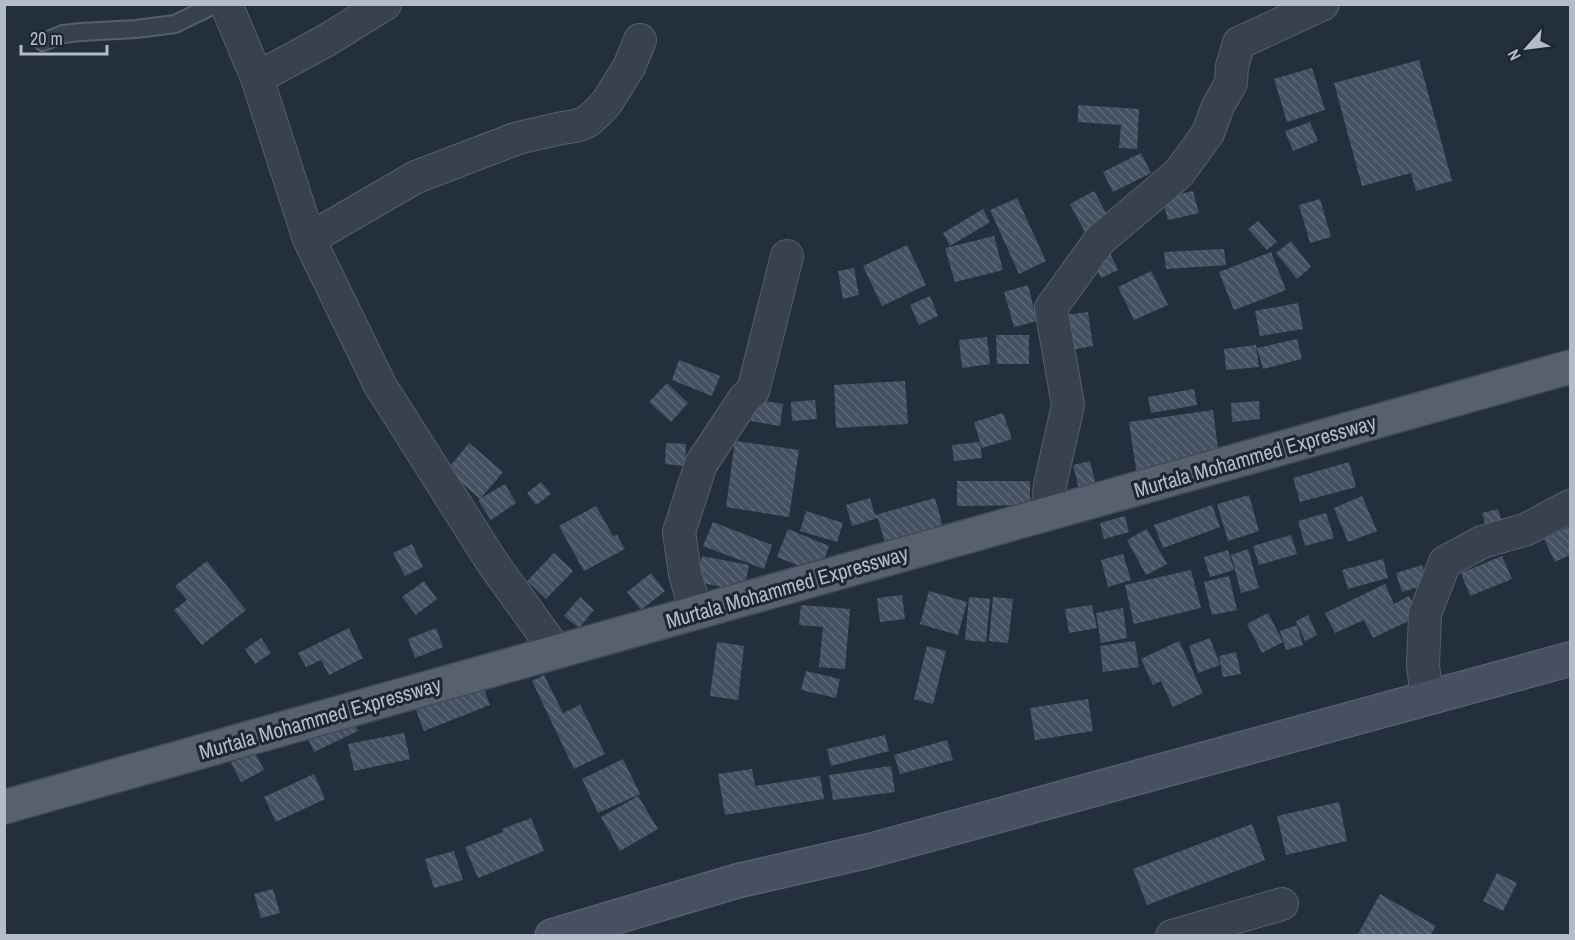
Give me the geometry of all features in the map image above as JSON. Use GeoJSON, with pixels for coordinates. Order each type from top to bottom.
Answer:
{"type":"FeatureCollection","features":[{"type":"Feature","properties":{"kind":"main road","name":"Murtala Mohammed Expressway"},"geometry":{"type":"LineString","coordinates":[[4,807],[1570,367]]}},
{"type":"Feature","properties":{"kind":"main road"},"geometry":{"type":"LineString","coordinates":[[552,936],[738,881],[872,850],[1570,659]]}},
{"type":"Feature","properties":{"kind":"street"},"geometry":{"type":"LineString","coordinates":[[226,4],[257,78],[309,239],[380,384],[492,562],[556,651]]}},
{"type":"Feature","properties":{"kind":"street"},"geometry":{"type":"LineString","coordinates":[[257,78],[327,40],[385,4]]}},
{"type":"Feature","properties":{"kind":"street"},"geometry":{"type":"LineString","coordinates":[[1047,514],[1050,485],[1068,405],[1051,308],[1100,240],[1179,173],[1208,133],[1218,106],[1231,83],[1232,66],[1239,43],[1323,4]]}},
{"type":"Feature","properties":{"kind":"street"},"geometry":{"type":"LineString","coordinates":[[309,239],[416,177],[518,138],[576,126],[588,121],[607,102],[629,67],[640,40]]}},
{"type":"Feature","properties":{"kind":"street"},"geometry":{"type":"LineString","coordinates":[[696,612],[685,574],[679,532],[701,464],[744,399],[753,391],[787,256]]}},
{"type":"Feature","properties":{"kind":"street"},"geometry":{"type":"LineString","coordinates":[[1427,698],[1423,665],[1425,614],[1445,562],[1482,542],[1527,529],[1570,506]]}},
{"type":"Feature","properties":{"kind":"street"},"geometry":{"type":"LineString","coordinates":[[1172,936],[1282,904]]}},
{"type":"Feature","properties":{"kind":"lane"},"geometry":{"type":"LineString","coordinates":[[43,42],[63,34],[175,24],[216,4]]}},
{"type":"Feature","properties":{"kind":"building"},"geometry":{"type":"Polygon","coordinates":[[[1419,60],[1452,181],[1416,191],[1411,173],[1362,186],[1334,83],[1419,60]]]}},
{"type":"Feature","properties":{"kind":"building"},"geometry":{"type":"Polygon","coordinates":[[[1312,68],[1325,110],[1287,122],[1274,79],[1312,68]]]}},
{"type":"Feature","properties":{"kind":"building"},"geometry":{"type":"Polygon","coordinates":[[[1078,105],[1139,109],[1137,149],[1119,148],[1121,125],[1078,122],[1078,105]]]}},
{"type":"Feature","properties":{"kind":"building"},"geometry":{"type":"Polygon","coordinates":[[[1310,122],[1318,141],[1293,151],[1285,131],[1310,122]]]}},
{"type":"Feature","properties":{"kind":"building"},"geometry":{"type":"Polygon","coordinates":[[[1141,153],[1151,173],[1113,192],[1103,172],[1141,153]]]}},
{"type":"Feature","properties":{"kind":"building"},"geometry":{"type":"Polygon","coordinates":[[[1094,191],[1110,220],[1086,234],[1070,204],[1094,191]]]}},
{"type":"Feature","properties":{"kind":"building"},"geometry":{"type":"Polygon","coordinates":[[[1193,191],[1199,213],[1168,220],[1162,198],[1193,191]]]}},
{"type":"Feature","properties":{"kind":"building"},"geometry":{"type":"Polygon","coordinates":[[[1017,198],[1046,261],[1019,274],[990,210],[1017,198]]]}},
{"type":"Feature","properties":{"kind":"building"},"geometry":{"type":"Polygon","coordinates":[[[1320,199],[1331,237],[1310,243],[1299,205],[1320,199]]]}},
{"type":"Feature","properties":{"kind":"building"},"geometry":{"type":"Polygon","coordinates":[[[983,209],[990,222],[950,246],[943,233],[983,209]]]}},
{"type":"Feature","properties":{"kind":"building"},"geometry":{"type":"Polygon","coordinates":[[[1258,221],[1277,242],[1267,250],[1248,229],[1258,221]]]}},
{"type":"Feature","properties":{"kind":"building"},"geometry":{"type":"Polygon","coordinates":[[[994,236],[1003,270],[955,282],[945,248],[994,236]]]}},
{"type":"Feature","properties":{"kind":"building"},"geometry":{"type":"Polygon","coordinates":[[[1291,241],[1311,267],[1297,279],[1276,253],[1291,241]]]}},
{"type":"Feature","properties":{"kind":"building"},"geometry":{"type":"Polygon","coordinates":[[[907,245],[926,285],[882,306],[863,266],[907,245]]]}},
{"type":"Feature","properties":{"kind":"building"},"geometry":{"type":"Polygon","coordinates":[[[1224,249],[1226,265],[1166,269],[1164,252],[1224,249]]]}},
{"type":"Feature","properties":{"kind":"building"},"geometry":{"type":"Polygon","coordinates":[[[1109,251],[1118,270],[1101,278],[1091,259],[1109,251]]]}},
{"type":"Feature","properties":{"kind":"building"},"geometry":{"type":"Polygon","coordinates":[[[1271,252],[1286,290],[1234,310],[1219,272],[1271,252]]]}},
{"type":"Feature","properties":{"kind":"building"},"geometry":{"type":"Polygon","coordinates":[[[854,268],[859,295],[843,299],[838,271],[854,268]]]}},
{"type":"Feature","properties":{"kind":"building"},"geometry":{"type":"Polygon","coordinates":[[[1151,271],[1168,305],[1134,320],[1118,287],[1151,271]]]}},
{"type":"Feature","properties":{"kind":"building"},"geometry":{"type":"Polygon","coordinates":[[[1028,285],[1037,321],[1014,327],[1004,292],[1028,285]]]}},
{"type":"Feature","properties":{"kind":"building"},"geometry":{"type":"Polygon","coordinates":[[[930,296],[938,316],[919,325],[910,305],[930,296]]]}},
{"type":"Feature","properties":{"kind":"building"},"geometry":{"type":"Polygon","coordinates":[[[1298,303],[1303,329],[1260,336],[1255,311],[1298,303]]]}},
{"type":"Feature","properties":{"kind":"building"},"geometry":{"type":"Polygon","coordinates":[[[1088,312],[1093,346],[1064,351],[1059,316],[1088,312]]]}},
{"type":"Feature","properties":{"kind":"building"},"geometry":{"type":"Polygon","coordinates":[[[996,335],[1029,335],[1029,364],[997,364],[996,335]]]}},
{"type":"Feature","properties":{"kind":"building"},"geometry":{"type":"Polygon","coordinates":[[[987,337],[990,364],[962,368],[959,340],[987,337]]]}},
{"type":"Feature","properties":{"kind":"building"},"geometry":{"type":"Polygon","coordinates":[[[1297,339],[1302,359],[1263,369],[1257,348],[1297,339]]]}},
{"type":"Feature","properties":{"kind":"building"},"geometry":{"type":"Polygon","coordinates":[[[1256,345],[1259,367],[1226,370],[1224,349],[1256,345]]]}},
{"type":"Feature","properties":{"kind":"building"},"geometry":{"type":"Polygon","coordinates":[[[679,360],[720,376],[712,396],[672,380],[679,360]]]}},
{"type":"Feature","properties":{"kind":"building"},"geometry":{"type":"Polygon","coordinates":[[[905,381],[908,424],[836,428],[834,385],[905,381]]]}},
{"type":"Feature","properties":{"kind":"building"},"geometry":{"type":"Polygon","coordinates":[[[667,383],[688,403],[671,422],[649,402],[667,383]]]}},
{"type":"Feature","properties":{"kind":"building"},"geometry":{"type":"Polygon","coordinates":[[[1194,389],[1197,405],[1151,413],[1148,397],[1194,389]]]}},
{"type":"Feature","properties":{"kind":"building"},"geometry":{"type":"Polygon","coordinates":[[[754,399],[783,404],[780,426],[751,421],[754,399]]]}},
{"type":"Feature","properties":{"kind":"building"},"geometry":{"type":"Polygon","coordinates":[[[815,400],[817,419],[792,421],[791,402],[815,400]]]}},
{"type":"Feature","properties":{"kind":"building"},"geometry":{"type":"Polygon","coordinates":[[[1259,401],[1260,419],[1232,422],[1231,403],[1259,401]]]}},
{"type":"Feature","properties":{"kind":"building"},"geometry":{"type":"Polygon","coordinates":[[[1213,410],[1220,464],[1137,476],[1129,422],[1213,410]]]}},
{"type":"Feature","properties":{"kind":"building"},"geometry":{"type":"Polygon","coordinates":[[[1003,413],[1012,439],[982,448],[974,422],[1003,413]]]}},
{"type":"Feature","properties":{"kind":"building"},"geometry":{"type":"Polygon","coordinates":[[[735,441],[799,450],[789,517],[726,507],[735,441]]]}},
{"type":"Feature","properties":{"kind":"building"},"geometry":{"type":"Polygon","coordinates":[[[980,442],[982,458],[954,461],[952,445],[980,442]]]}},
{"type":"Feature","properties":{"kind":"building"},"geometry":{"type":"Polygon","coordinates":[[[469,443],[503,472],[480,499],[447,470],[469,443]]]}},
{"type":"Feature","properties":{"kind":"building"},"geometry":{"type":"Polygon","coordinates":[[[666,443],[686,444],[685,466],[665,464],[666,443]]]}},
{"type":"Feature","properties":{"kind":"building"},"geometry":{"type":"Polygon","coordinates":[[[1090,461],[1096,485],[1079,489],[1073,465],[1090,461]]]}},
{"type":"Feature","properties":{"kind":"building"},"geometry":{"type":"Polygon","coordinates":[[[1349,462],[1356,487],[1300,502],[1293,478],[1349,462]]]}},
{"type":"Feature","properties":{"kind":"building"},"geometry":{"type":"Polygon","coordinates":[[[957,481],[1030,481],[1030,505],[957,506],[957,481]]]}},
{"type":"Feature","properties":{"kind":"building"},"geometry":{"type":"Polygon","coordinates":[[[541,482],[551,494],[536,505],[527,493],[541,482]]]}},
{"type":"Feature","properties":{"kind":"building"},"geometry":{"type":"Polygon","coordinates":[[[505,484],[516,503],[491,520],[478,500],[505,484]]]}},
{"type":"Feature","properties":{"kind":"building"},"geometry":{"type":"Polygon","coordinates":[[[1249,495],[1259,531],[1228,541],[1217,504],[1249,495]]]}},
{"type":"Feature","properties":{"kind":"building"},"geometry":{"type":"Polygon","coordinates":[[[1362,496],[1377,531],[1348,542],[1334,508],[1362,496]]]}},
{"type":"Feature","properties":{"kind":"building"},"geometry":{"type":"Polygon","coordinates":[[[870,498],[875,515],[935,498],[944,531],[886,547],[878,518],[852,526],[846,505],[870,498]]]}},
{"type":"Feature","properties":{"kind":"building"},"geometry":{"type":"Polygon","coordinates":[[[1212,505],[1220,527],[1163,548],[1154,525],[1212,505]]]}},
{"type":"Feature","properties":{"kind":"building"},"geometry":{"type":"Polygon","coordinates":[[[596,506],[613,536],[617,535],[625,549],[584,571],[559,526],[596,506]]]}},
{"type":"Feature","properties":{"kind":"building"},"geometry":{"type":"Polygon","coordinates":[[[1498,509],[1503,526],[1487,531],[1482,513],[1498,509]]]}},
{"type":"Feature","properties":{"kind":"building"},"geometry":{"type":"Polygon","coordinates":[[[806,511],[843,523],[837,542],[800,531],[806,511]]]}},
{"type":"Feature","properties":{"kind":"building"},"geometry":{"type":"Polygon","coordinates":[[[1326,513],[1334,538],[1305,546],[1298,521],[1326,513]]]}},
{"type":"Feature","properties":{"kind":"building"},"geometry":{"type":"Polygon","coordinates":[[[1125,516],[1129,532],[1104,539],[1100,523],[1125,516]]]}},
{"type":"Feature","properties":{"kind":"building"},"geometry":{"type":"Polygon","coordinates":[[[713,522],[772,545],[764,569],[703,546],[713,522]]]}},
{"type":"Feature","properties":{"kind":"building"},"geometry":{"type":"Polygon","coordinates":[[[1570,526],[1570,555],[1555,562],[1544,539],[1570,526]]]}},
{"type":"Feature","properties":{"kind":"building"},"geometry":{"type":"Polygon","coordinates":[[[788,529],[829,546],[819,574],[777,557],[788,529]]]}},
{"type":"Feature","properties":{"kind":"building"},"geometry":{"type":"Polygon","coordinates":[[[1147,529],[1167,564],[1146,575],[1127,540],[1147,529]]]}},
{"type":"Feature","properties":{"kind":"building"},"geometry":{"type":"Polygon","coordinates":[[[1291,535],[1297,554],[1259,565],[1253,546],[1291,535]]]}},
{"type":"Feature","properties":{"kind":"building"},"geometry":{"type":"Polygon","coordinates":[[[412,544],[423,567],[405,576],[393,553],[412,544]]]}},
{"type":"Feature","properties":{"kind":"building"},"geometry":{"type":"Polygon","coordinates":[[[1248,549],[1259,588],[1241,593],[1231,555],[1248,549]]]}},
{"type":"Feature","properties":{"kind":"building"},"geometry":{"type":"Polygon","coordinates":[[[1228,550],[1234,570],[1210,577],[1204,557],[1228,550]]]}},
{"type":"Feature","properties":{"kind":"building"},"geometry":{"type":"Polygon","coordinates":[[[554,553],[573,571],[546,599],[527,581],[554,553]]]}},
{"type":"Feature","properties":{"kind":"building"},"geometry":{"type":"Polygon","coordinates":[[[1123,554],[1131,580],[1108,587],[1101,560],[1123,554]]]}},
{"type":"Feature","properties":{"kind":"building"},"geometry":{"type":"Polygon","coordinates":[[[702,556],[749,565],[744,591],[697,582],[702,556]]]}},
{"type":"Feature","properties":{"kind":"building"},"geometry":{"type":"Polygon","coordinates":[[[1502,556],[1512,579],[1470,596],[1461,573],[1502,556]]]}},
{"type":"Feature","properties":{"kind":"building"},"geometry":{"type":"Polygon","coordinates":[[[1383,559],[1388,578],[1348,589],[1342,570],[1383,559]]]}},
{"type":"Feature","properties":{"kind":"building"},"geometry":{"type":"Polygon","coordinates":[[[207,561],[246,610],[202,645],[174,610],[187,600],[175,586],[207,561]]]}},
{"type":"Feature","properties":{"kind":"building"},"geometry":{"type":"Polygon","coordinates":[[[1422,565],[1428,584],[1402,592],[1396,573],[1422,565]]]}},
{"type":"Feature","properties":{"kind":"building"},"geometry":{"type":"Polygon","coordinates":[[[1191,570],[1201,608],[1134,624],[1125,585],[1191,570]]]}},
{"type":"Feature","properties":{"kind":"building"},"geometry":{"type":"Polygon","coordinates":[[[651,573],[665,591],[641,610],[627,592],[651,573]]]}},
{"type":"Feature","properties":{"kind":"building"},"geometry":{"type":"Polygon","coordinates":[[[1229,576],[1237,610],[1212,615],[1204,582],[1229,576]]]}},
{"type":"Feature","properties":{"kind":"building"},"geometry":{"type":"Polygon","coordinates":[[[424,581],[437,599],[416,615],[402,597],[424,581]]]}},
{"type":"Feature","properties":{"kind":"building"},"geometry":{"type":"Polygon","coordinates":[[[1385,584],[1394,604],[1409,596],[1419,616],[1373,638],[1364,620],[1335,633],[1325,613],[1385,584]]]}},
{"type":"Feature","properties":{"kind":"building"},"geometry":{"type":"Polygon","coordinates":[[[929,591],[967,602],[958,635],[920,624],[929,591]]]}},
{"type":"Feature","properties":{"kind":"building"},"geometry":{"type":"Polygon","coordinates":[[[902,595],[905,619],[880,622],[877,598],[902,595]]]}},
{"type":"Feature","properties":{"kind":"building"},"geometry":{"type":"Polygon","coordinates":[[[580,597],[594,610],[579,628],[564,616],[580,597]]]}},
{"type":"Feature","properties":{"kind":"building"},"geometry":{"type":"Polygon","coordinates":[[[969,597],[990,599],[986,642],[965,640],[969,597]]]}},
{"type":"Feature","properties":{"kind":"building"},"geometry":{"type":"Polygon","coordinates":[[[993,597],[1013,599],[1008,643],[989,641],[993,597]]]}},
{"type":"Feature","properties":{"kind":"building"},"geometry":{"type":"Polygon","coordinates":[[[801,605],[850,609],[845,669],[819,667],[823,627],[799,625],[801,605]]]}},
{"type":"Feature","properties":{"kind":"building"},"geometry":{"type":"Polygon","coordinates":[[[1092,605],[1097,628],[1069,633],[1065,609],[1092,605]]]}},
{"type":"Feature","properties":{"kind":"building"},"geometry":{"type":"Polygon","coordinates":[[[1123,608],[1127,638],[1101,643],[1096,613],[1123,608]]]}},
{"type":"Feature","properties":{"kind":"building"},"geometry":{"type":"Polygon","coordinates":[[[1268,613],[1283,642],[1262,653],[1247,624],[1268,613]]]}},
{"type":"Feature","properties":{"kind":"building"},"geometry":{"type":"Polygon","coordinates":[[[1308,615],[1317,635],[1305,641],[1296,621],[1308,615]]]}},
{"type":"Feature","properties":{"kind":"building"},"geometry":{"type":"Polygon","coordinates":[[[1297,625],[1303,645],[1286,650],[1280,631],[1297,625]]]}},
{"type":"Feature","properties":{"kind":"building"},"geometry":{"type":"Polygon","coordinates":[[[349,628],[363,658],[329,675],[321,660],[306,667],[298,653],[349,628]]]}},
{"type":"Feature","properties":{"kind":"building"},"geometry":{"type":"Polygon","coordinates":[[[436,628],[443,647],[415,658],[408,639],[436,628]]]}},
{"type":"Feature","properties":{"kind":"building"},"geometry":{"type":"Polygon","coordinates":[[[261,638],[271,653],[255,664],[245,649],[261,638]]]}},
{"type":"Feature","properties":{"kind":"building"},"geometry":{"type":"Polygon","coordinates":[[[1210,638],[1220,665],[1198,673],[1189,646],[1210,638]]]}},
{"type":"Feature","properties":{"kind":"building"},"geometry":{"type":"Polygon","coordinates":[[[1135,641],[1139,667],[1103,672],[1100,646],[1135,641]]]}},
{"type":"Feature","properties":{"kind":"building"},"geometry":{"type":"Polygon","coordinates":[[[1179,641],[1203,693],[1173,707],[1161,681],[1153,685],[1141,659],[1179,641]]]}},
{"type":"Feature","properties":{"kind":"building"},"geometry":{"type":"Polygon","coordinates":[[[717,642],[744,646],[738,700],[710,696],[717,642]]]}},
{"type":"Feature","properties":{"kind":"building"},"geometry":{"type":"Polygon","coordinates":[[[927,646],[946,651],[933,704],[914,699],[927,646]]]}},
{"type":"Feature","properties":{"kind":"building"},"geometry":{"type":"Polygon","coordinates":[[[1236,652],[1241,674],[1223,677],[1219,656],[1236,652]]]}},
{"type":"Feature","properties":{"kind":"building"},"geometry":{"type":"Polygon","coordinates":[[[806,671],[840,679],[836,698],[801,690],[806,671]]]}},
{"type":"Feature","properties":{"kind":"building"},"geometry":{"type":"Polygon","coordinates":[[[544,675],[563,713],[580,705],[605,754],[574,769],[532,681],[544,675]]]}},
{"type":"Feature","properties":{"kind":"building"},"geometry":{"type":"Polygon","coordinates":[[[482,684],[490,705],[424,731],[416,710],[482,684]]]}},
{"type":"Feature","properties":{"kind":"building"},"geometry":{"type":"Polygon","coordinates":[[[1088,699],[1093,731],[1035,740],[1030,708],[1088,699]]]}},
{"type":"Feature","properties":{"kind":"building"},"geometry":{"type":"Polygon","coordinates":[[[350,713],[358,731],[314,752],[306,734],[350,713]]]}},
{"type":"Feature","properties":{"kind":"building"},"geometry":{"type":"Polygon","coordinates":[[[404,733],[410,759],[354,771],[348,744],[404,733]]]}},
{"type":"Feature","properties":{"kind":"building"},"geometry":{"type":"Polygon","coordinates":[[[885,735],[889,751],[831,766],[827,749],[885,735]]]}},
{"type":"Feature","properties":{"kind":"building"},"geometry":{"type":"Polygon","coordinates":[[[947,740],[953,760],[900,774],[894,755],[947,740]]]}},
{"type":"Feature","properties":{"kind":"building"},"geometry":{"type":"Polygon","coordinates":[[[254,751],[264,770],[241,782],[231,763],[254,751]]]}},
{"type":"Feature","properties":{"kind":"building"},"geometry":{"type":"Polygon","coordinates":[[[623,759],[640,794],[598,813],[582,779],[623,759]]]}},
{"type":"Feature","properties":{"kind":"building"},"geometry":{"type":"Polygon","coordinates":[[[891,766],[895,792],[833,800],[829,775],[891,766]]]}},
{"type":"Feature","properties":{"kind":"building"},"geometry":{"type":"Polygon","coordinates":[[[752,769],[755,786],[820,776],[824,799],[725,815],[718,774],[752,769]]]}},
{"type":"Feature","properties":{"kind":"building"},"geometry":{"type":"Polygon","coordinates":[[[314,774],[325,799],[276,822],[264,797],[314,774]]]}},
{"type":"Feature","properties":{"kind":"building"},"geometry":{"type":"Polygon","coordinates":[[[638,796],[658,829],[620,851],[601,817],[638,796]]]}},
{"type":"Feature","properties":{"kind":"building"},"geometry":{"type":"Polygon","coordinates":[[[1339,802],[1347,841],[1286,855],[1277,816],[1339,802]]]}},
{"type":"Feature","properties":{"kind":"building"},"geometry":{"type":"Polygon","coordinates":[[[531,818],[544,851],[478,878],[465,847],[531,818]]]}},
{"type":"Feature","properties":{"kind":"building"},"geometry":{"type":"Polygon","coordinates":[[[1252,824],[1265,860],[1147,905],[1133,869],[1252,824]]]}},
{"type":"Feature","properties":{"kind":"building"},"geometry":{"type":"Polygon","coordinates":[[[454,851],[463,880],[434,888],[425,859],[454,851]]]}},
{"type":"Feature","properties":{"kind":"building"},"geometry":{"type":"Polygon","coordinates":[[[1497,873],[1517,883],[1503,911],[1483,901],[1497,873]]]}},
{"type":"Feature","properties":{"kind":"building"},"geometry":{"type":"Polygon","coordinates":[[[273,889],[280,913],[261,918],[254,894],[273,889]]]}},
{"type":"Feature","properties":{"kind":"building"},"geometry":{"type":"Polygon","coordinates":[[[1380,894],[1436,926],[1430,936],[1357,936],[1380,894]]]}}]}
